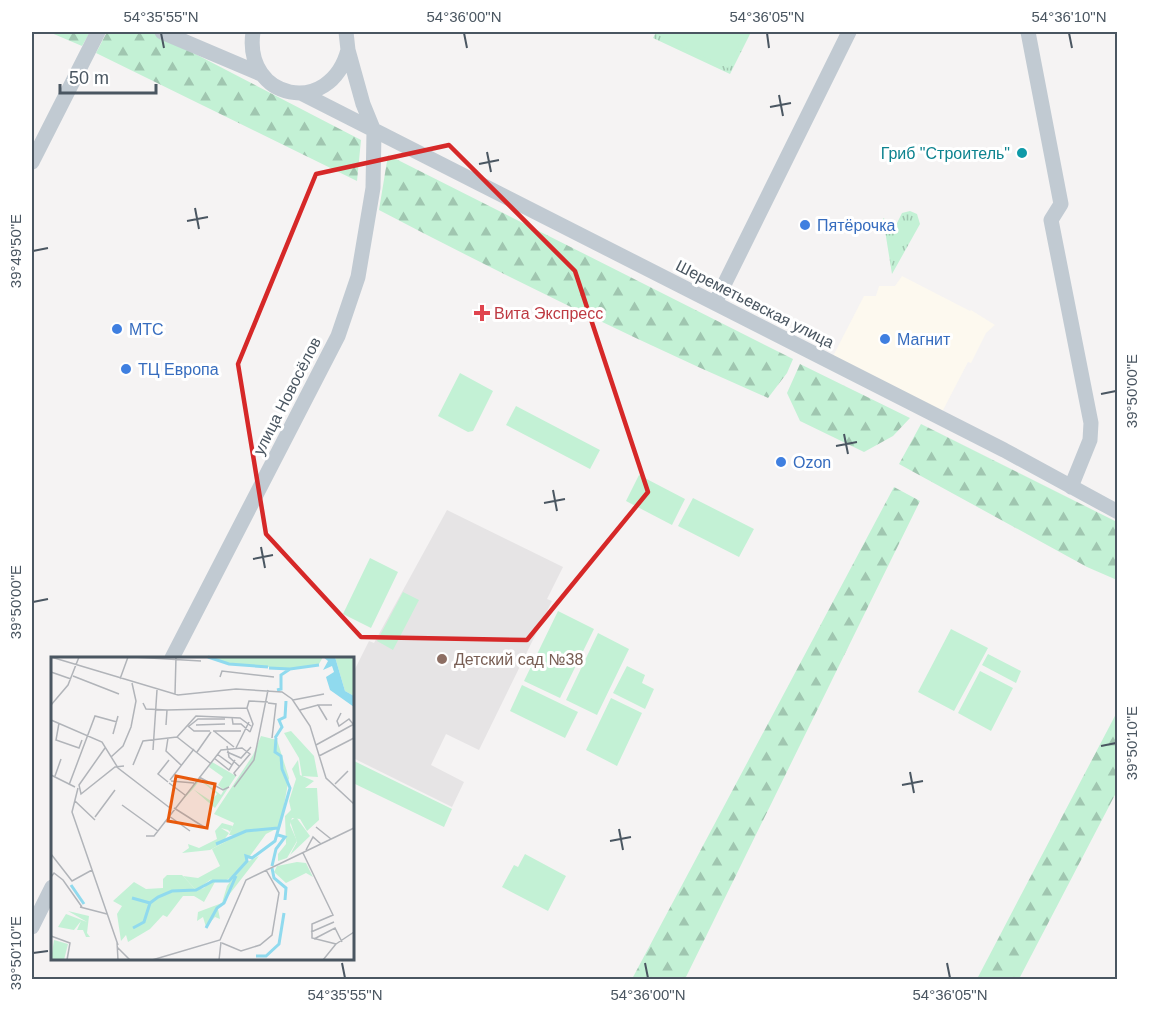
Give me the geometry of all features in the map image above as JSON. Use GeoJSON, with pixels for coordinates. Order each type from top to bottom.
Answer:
{"type":"FeatureCollection","features":[{"type":"Feature","properties":{"kind":"street"},"geometry":{"type":"LineString","coordinates":[[32,162],[98,32]]}},
{"type":"Feature","properties":{"kind":"street","name":"Шереметьевская улица"},"geometry":{"type":"LineString","coordinates":[[162,32],[261,74],[279,88],[301,93],[1004,450],[1118,512]]}},
{"type":"Feature","properties":{"kind":"street"},"geometry":{"type":"LineString","coordinates":[[253,32],[251,45],[253,60],[261,74]]}},
{"type":"Feature","properties":{"kind":"street"},"geometry":{"type":"LineString","coordinates":[[346,32],[348,50],[363,104],[374,131]]}},
{"type":"Feature","properties":{"kind":"street"},"geometry":{"type":"LineString","coordinates":[[715,303],[849,32]]}},
{"type":"Feature","properties":{"kind":"street"},"geometry":{"type":"LineString","coordinates":[[1028,32],[1061,204],[1051,220],[1091,423],[1090,440],[1071,487]]}},
{"type":"Feature","properties":{"kind":"street"},"geometry":{"type":"LineString","coordinates":[[301,93],[315,90],[333,80],[345,63],[348,50]]}},
{"type":"Feature","properties":{"kind":"street","name":"улица Новосёлов"},"geometry":{"type":"LineString","coordinates":[[173,657],[338,336],[358,277],[367,228],[373,188],[374,131]]}},
{"type":"Feature","properties":{"kind":"street"},"geometry":{"type":"LineString","coordinates":[[32,927],[51,889]]}},
{"type":"Feature","properties":{"kind":"highlighted area"},"geometry":{"type":"Polygon","coordinates":[[[449,145],[575,271],[648,492],[527,640],[361,637],[266,534],[238,364],[316,174],[449,145]]]}},
{"type":"Feature","properties":{"kind":"shaded area"},"geometry":{"type":"Polygon","coordinates":[[[902,276],[971,310],[995,325],[986,333],[971,363],[968,362],[941,414],[832,358],[864,296],[876,296],[879,286],[895,286],[902,276]]]}},
{"type":"Feature","properties":{"kind":"shaded area","name":"Детский сад №38"},"geometry":{"type":"Polygon","coordinates":[[[447,510],[563,567],[547,599],[552,601],[479,750],[446,734],[431,765],[464,782],[452,807],[354,758],[354,671],[369,641],[374,643],[447,510]]]}},
{"type":"Feature","properties":{"kind":"green space"},"geometry":{"type":"Polygon","coordinates":[[[49,32],[90,32],[82,46],[49,32]]]}},
{"type":"Feature","properties":{"kind":"green space"},"geometry":{"type":"Polygon","coordinates":[[[107,32],[153,32],[361,140],[357,181],[96,53],[107,32]]]}},
{"type":"Feature","properties":{"kind":"green space"},"geometry":{"type":"Polygon","coordinates":[[[656,32],[751,32],[730,74],[653,38],[656,32]]]}},
{"type":"Feature","properties":{"kind":"green space"},"geometry":{"type":"Polygon","coordinates":[[[686,32],[745,32],[728,68],[680,46],[686,32]]]}},
{"type":"Feature","properties":{"kind":"green space"},"geometry":{"type":"Polygon","coordinates":[[[388,155],[793,359],[787,373],[768,398],[572,307],[379,210],[388,155]]]}},
{"type":"Feature","properties":{"kind":"green space"},"geometry":{"type":"Polygon","coordinates":[[[910,211],[917,214],[920,224],[892,274],[883,218],[896,225],[902,213],[910,211]]]}},
{"type":"Feature","properties":{"kind":"green space"},"geometry":{"type":"Polygon","coordinates":[[[800,364],[910,418],[893,436],[864,452],[800,421],[787,393],[800,364]]]}},
{"type":"Feature","properties":{"kind":"green space"},"geometry":{"type":"Polygon","coordinates":[[[460,373],[493,391],[473,431],[468,432],[438,416],[460,373]]]}},
{"type":"Feature","properties":{"kind":"green space"},"geometry":{"type":"Polygon","coordinates":[[[516,406],[600,450],[590,469],[506,425],[516,406]]]}},
{"type":"Feature","properties":{"kind":"green space"},"geometry":{"type":"Polygon","coordinates":[[[921,424],[1117,522],[1117,580],[1087,567],[899,464],[921,424]]]}},
{"type":"Feature","properties":{"kind":"green space"},"geometry":{"type":"Polygon","coordinates":[[[639,475],[685,499],[672,525],[626,501],[639,475]]]}},
{"type":"Feature","properties":{"kind":"green space"},"geometry":{"type":"Polygon","coordinates":[[[894,487],[920,501],[685,979],[632,979],[894,487]]]}},
{"type":"Feature","properties":{"kind":"green space"},"geometry":{"type":"Polygon","coordinates":[[[693,498],[754,529],[739,557],[678,526],[693,498]]]}},
{"type":"Feature","properties":{"kind":"green space"},"geometry":{"type":"Polygon","coordinates":[[[370,558],[398,572],[371,628],[343,614],[370,558]]]}},
{"type":"Feature","properties":{"kind":"green space"},"geometry":{"type":"Polygon","coordinates":[[[403,592],[419,600],[393,650],[377,641],[403,592]]]}},
{"type":"Feature","properties":{"kind":"green space"},"geometry":{"type":"Polygon","coordinates":[[[558,611],[594,629],[560,698],[524,681],[558,611]]]}},
{"type":"Feature","properties":{"kind":"green space"},"geometry":{"type":"Polygon","coordinates":[[[951,629],[988,648],[954,711],[918,692],[951,629]]]}},
{"type":"Feature","properties":{"kind":"green space"},"geometry":{"type":"Polygon","coordinates":[[[598,633],[629,649],[597,715],[566,700],[598,633]]]}},
{"type":"Feature","properties":{"kind":"green space"},"geometry":{"type":"Polygon","coordinates":[[[988,654],[1021,671],[1016,683],[982,665],[988,654]]]}},
{"type":"Feature","properties":{"kind":"green space"},"geometry":{"type":"Polygon","coordinates":[[[627,666],[645,675],[642,683],[654,689],[645,709],[613,693],[627,666]]]}},
{"type":"Feature","properties":{"kind":"green space"},"geometry":{"type":"Polygon","coordinates":[[[980,671],[1013,688],[991,731],[958,713],[980,671]]]}},
{"type":"Feature","properties":{"kind":"green space"},"geometry":{"type":"Polygon","coordinates":[[[522,685],[578,712],[565,738],[510,711],[522,685]]]}},
{"type":"Feature","properties":{"kind":"green space"},"geometry":{"type":"Polygon","coordinates":[[[611,698],[642,713],[617,766],[586,750],[611,698]]]}},
{"type":"Feature","properties":{"kind":"green space"},"geometry":{"type":"Polygon","coordinates":[[[1117,712],[1117,791],[1019,979],[977,979],[1117,712]]]}},
{"type":"Feature","properties":{"kind":"green space"},"geometry":{"type":"Polygon","coordinates":[[[354,761],[452,809],[444,827],[354,783],[354,761]]]}},
{"type":"Feature","properties":{"kind":"green space"},"geometry":{"type":"Polygon","coordinates":[[[525,854],[566,876],[548,911],[502,887],[514,865],[518,867],[525,854]]]}},
{"type":"Feature","properties":{"kind":"place","name":"Гриб \"Строитель\""},"geometry":{"type":"Point","coordinates":[1022,153]}},
{"type":"Feature","properties":{"kind":"place","name":"Пятёрочка"},"geometry":{"type":"Point","coordinates":[805,225]}},
{"type":"Feature","properties":{"kind":"place","name":"Вита Экспресс"},"geometry":{"type":"Point","coordinates":[482,313]}},
{"type":"Feature","properties":{"kind":"place","name":"МТС"},"geometry":{"type":"Point","coordinates":[117,329]}},
{"type":"Feature","properties":{"kind":"place","name":"Магнит"},"geometry":{"type":"Point","coordinates":[885,339]}},
{"type":"Feature","properties":{"kind":"place","name":"ТЦ Европа"},"geometry":{"type":"Point","coordinates":[126,369]}},
{"type":"Feature","properties":{"kind":"place","name":"Ozon"},"geometry":{"type":"Point","coordinates":[781,462]}},
{"type":"Feature","properties":{"kind":"place","name":"Детский сад №38"},"geometry":{"type":"Point","coordinates":[442,659]}}]}
